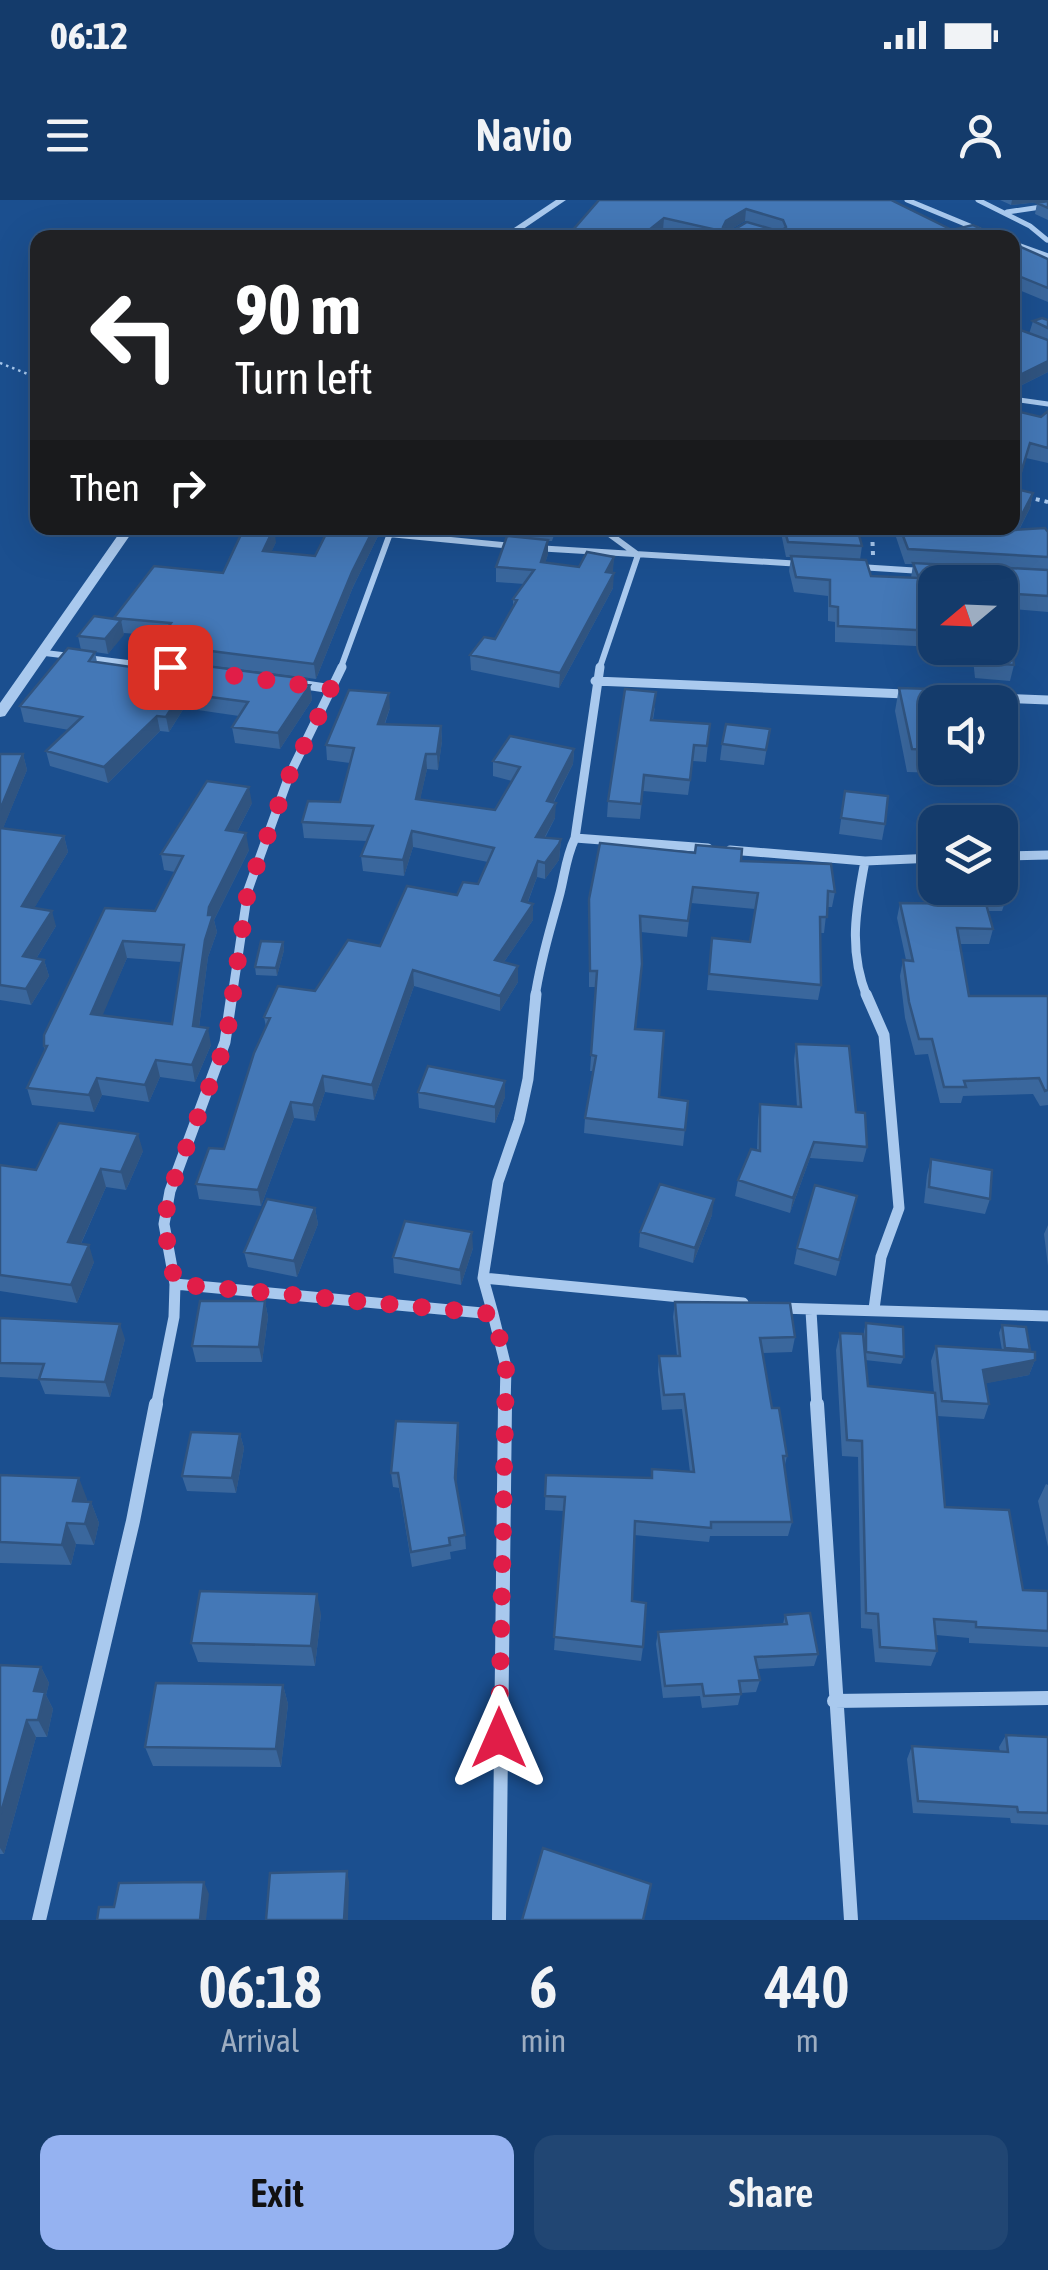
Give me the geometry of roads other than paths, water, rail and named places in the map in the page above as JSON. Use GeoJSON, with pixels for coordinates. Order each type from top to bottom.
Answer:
{"type":"FeatureCollection","features":[{"type":"Feature","properties":{"kind":"street"},"geometry":{"type":"LineString","coordinates":[[515,230],[562,200]]}},
{"type":"Feature","properties":{"kind":"street"},"geometry":{"type":"LineString","coordinates":[[908,200],[981,230]]}},
{"type":"Feature","properties":{"kind":"street"},"geometry":{"type":"LineString","coordinates":[[978,200],[1006,212],[1048,240]]}},
{"type":"Feature","properties":{"kind":"street"},"geometry":{"type":"LineString","coordinates":[[1006,212],[1048,206]]}},
{"type":"Feature","properties":{"kind":"street"},"geometry":{"type":"LineString","coordinates":[[1020,240],[1048,240]]}},
{"type":"Feature","properties":{"kind":"street"},"geometry":{"type":"LineString","coordinates":[[1020,244],[1048,256]]}},
{"type":"Feature","properties":{"kind":"street"},"geometry":{"type":"LineString","coordinates":[[1020,399],[1048,404]]}},
{"type":"Feature","properties":{"kind":"street"},"geometry":{"type":"LineString","coordinates":[[0,713],[125,535]]}},
{"type":"Feature","properties":{"kind":"street"},"geometry":{"type":"LineString","coordinates":[[39,1920],[133,1521],[174,1317],[175,1284],[164,1224],[170,1191],[226,1042],[248,890],[289,776],[368,603],[389,535]]}},
{"type":"Feature","properties":{"kind":"street"},"geometry":{"type":"LineString","coordinates":[[431,535],[638,555],[814,565]]}},
{"type":"Feature","properties":{"kind":"street"},"geometry":{"type":"LineString","coordinates":[[610,535],[638,555]]}},
{"type":"Feature","properties":{"kind":"street"},"geometry":{"type":"LineString","coordinates":[[498,1920],[506,1367],[482,1278],[498,1182],[519,1121],[528,1079],[542,947],[560,892],[565,860],[575,838],[589,758],[596,682],[638,555]]}},
{"type":"Feature","properties":{"kind":"street"},"geometry":{"type":"LineString","coordinates":[[854,567],[918,571]]}},
{"type":"Feature","properties":{"kind":"street"},"geometry":{"type":"LineString","coordinates":[[45,653],[161,666]]}},
{"type":"Feature","properties":{"kind":"street"},"geometry":{"type":"LineString","coordinates":[[282,681],[332,689]]}},
{"type":"Feature","properties":{"kind":"street"},"geometry":{"type":"LineString","coordinates":[[596,682],[1048,700]]}},
{"type":"Feature","properties":{"kind":"street"},"geometry":{"type":"LineString","coordinates":[[575,838],[865,861],[918,859]]}},
{"type":"Feature","properties":{"kind":"street"},"geometry":{"type":"LineString","coordinates":[[1018,856],[1048,855]]}},
{"type":"Feature","properties":{"kind":"street"},"geometry":{"type":"LineString","coordinates":[[865,861],[853,921],[860,977],[884,1035],[899,1208],[881,1257],[874,1308]]}},
{"type":"Feature","properties":{"kind":"street"},"geometry":{"type":"LineString","coordinates":[[482,1278],[532,1280],[811,1311],[874,1308],[1048,1316]]}},
{"type":"Feature","properties":{"kind":"street"},"geometry":{"type":"LineString","coordinates":[[175,1284],[494,1314]]}},
{"type":"Feature","properties":{"kind":"street"},"geometry":{"type":"LineString","coordinates":[[811,1311],[834,1701],[852,1920]]}},
{"type":"Feature","properties":{"kind":"street"},"geometry":{"type":"LineString","coordinates":[[834,1701],[1048,1698]]}}]}
